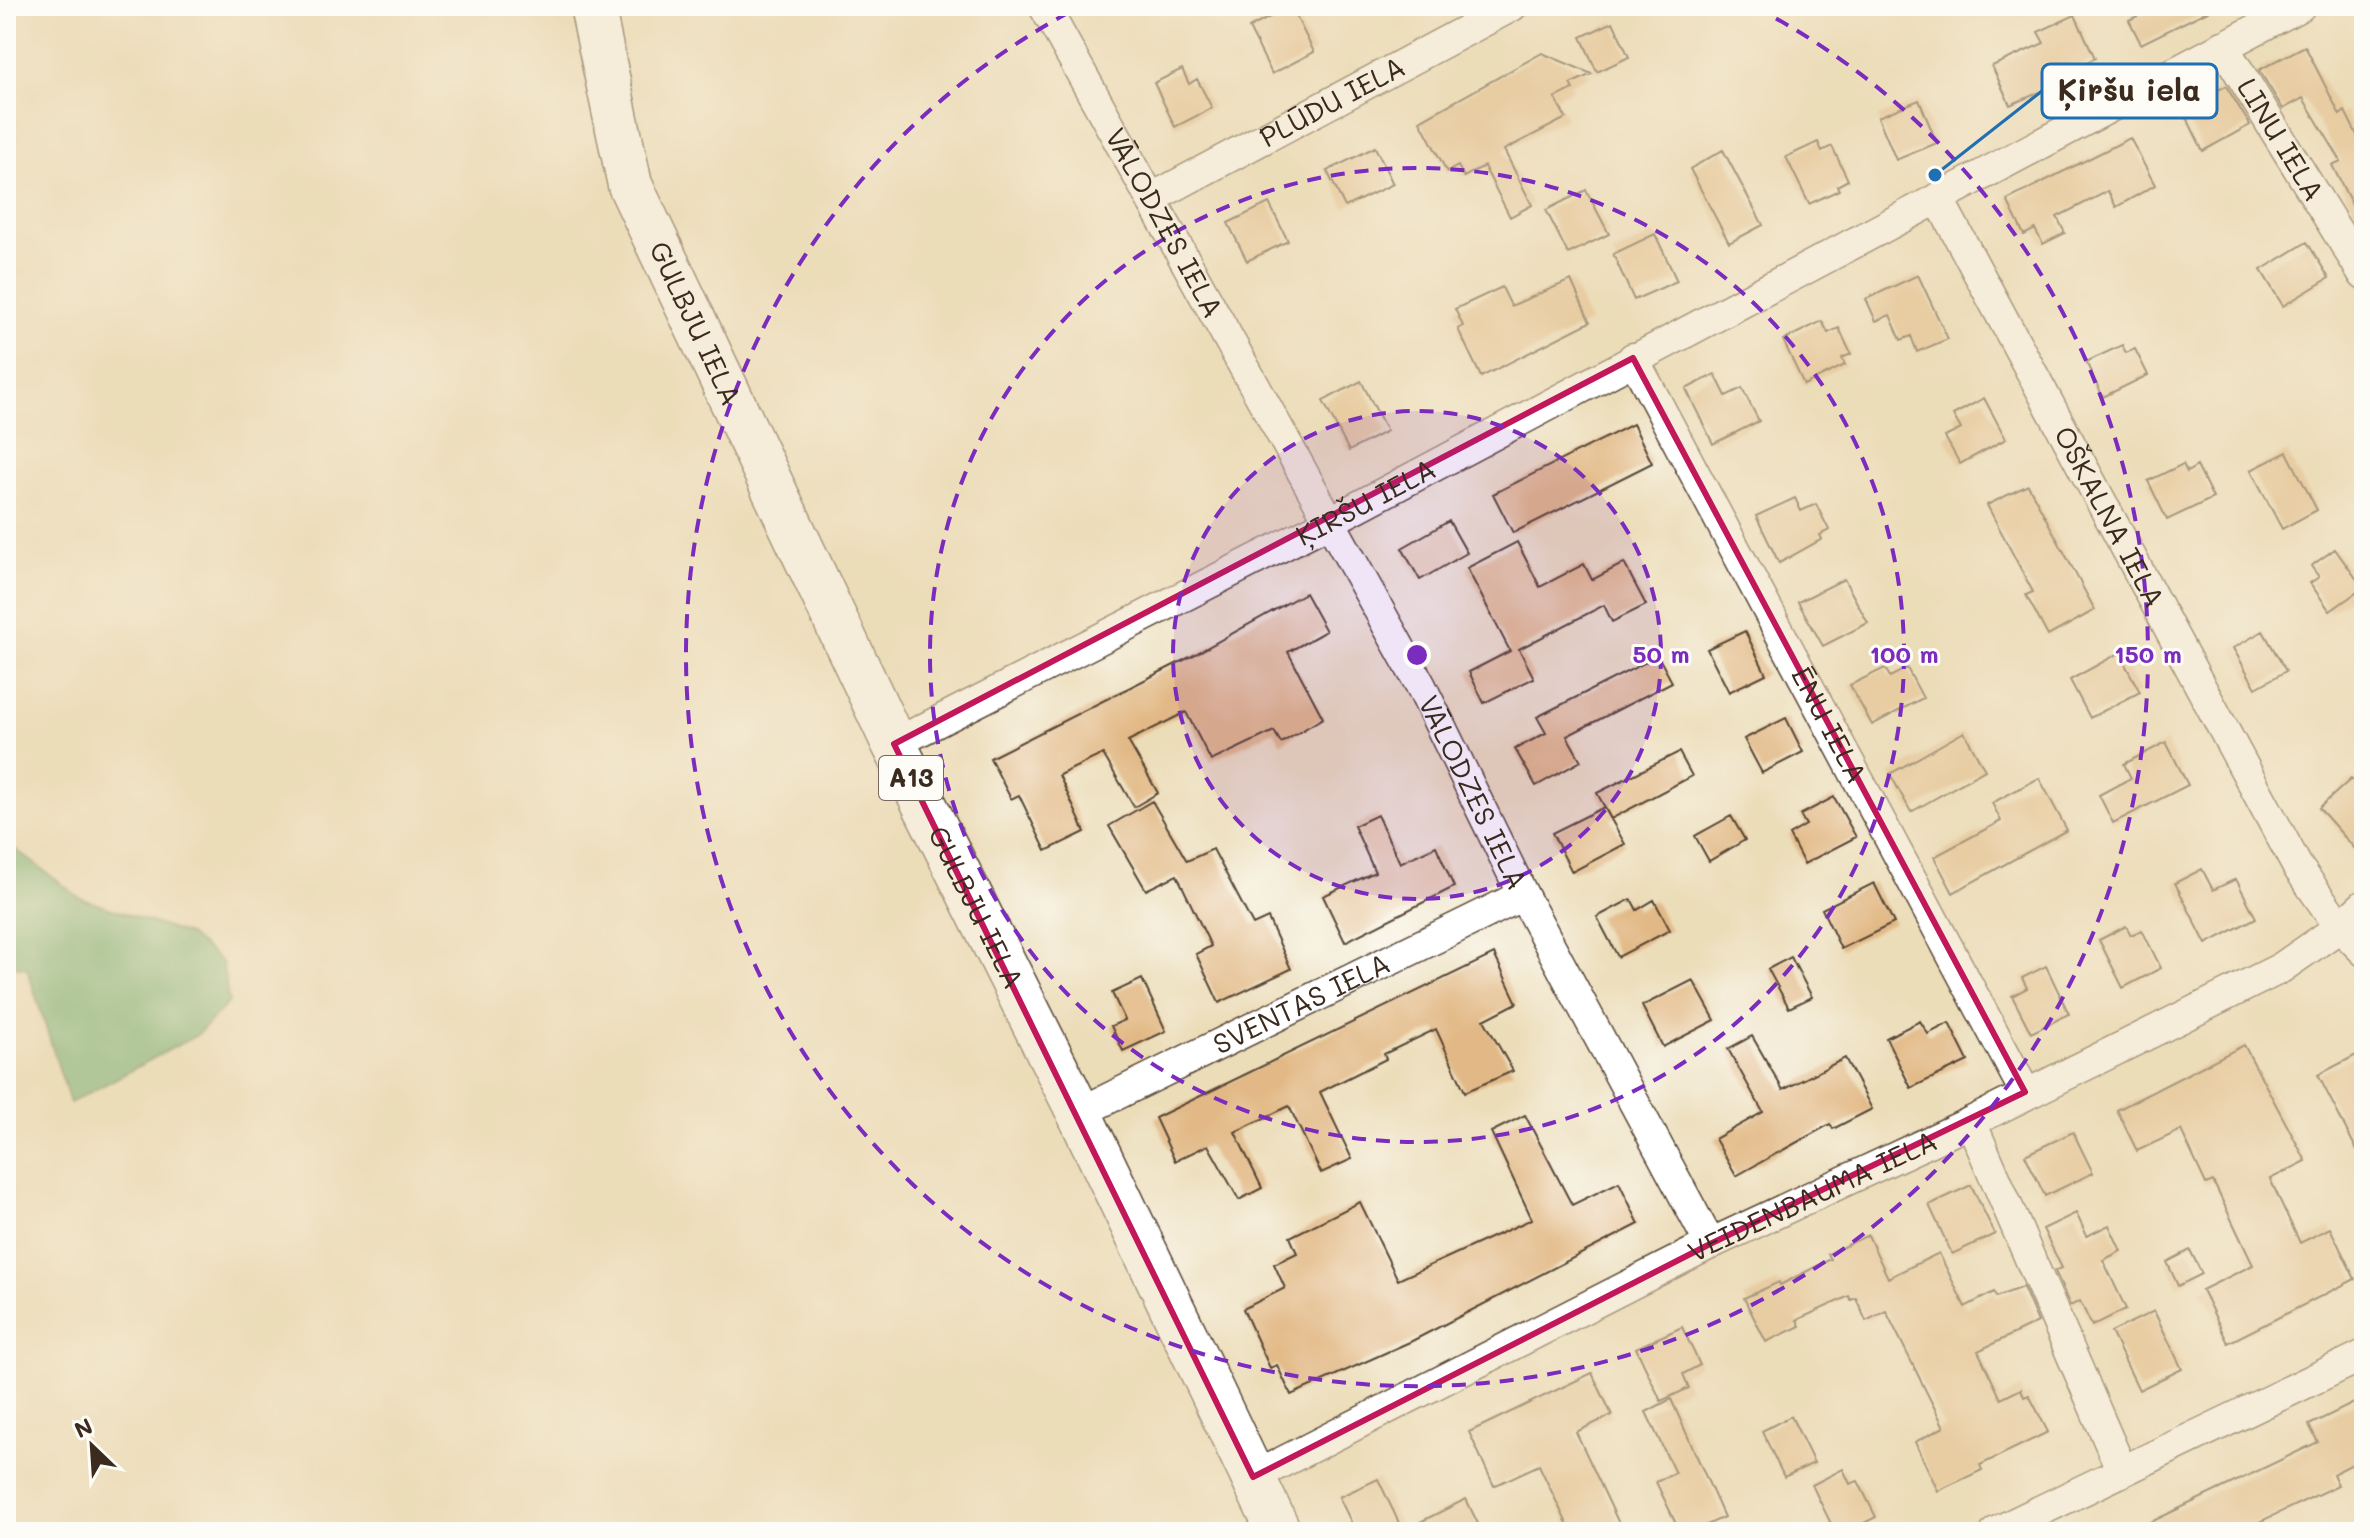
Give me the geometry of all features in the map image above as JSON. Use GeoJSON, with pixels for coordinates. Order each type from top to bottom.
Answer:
{"type":"FeatureCollection","features":[{"type":"Feature","properties":{"kind":"main road","name":"GULBJU IELA"},"geometry":{"type":"LineString","coordinates":[[592,6],[630,185],[894,744],[1079,1113],[1279,1532]]}},
{"type":"Feature","properties":{"kind":"street","name":"VĀLODZES IELA"},"geometry":{"type":"LineString","coordinates":[[1044,6],[1154,197],[1421,686],[1523,895],[1710,1244]]}},
{"type":"Feature","properties":{"kind":"street","name":"PLŪDU IELA"},"geometry":{"type":"LineString","coordinates":[[1154,197],[1512,6]]}},
{"type":"Feature","properties":{"kind":"street","name":"ĶIRŠU IELA"},"geometry":{"type":"LineString","coordinates":[[894,744],[1329,522],[2300,6]]}},
{"type":"Feature","properties":{"kind":"street","name":"LINU IELA"},"geometry":{"type":"LineString","coordinates":[[2223,46],[2364,275]]}},
{"type":"Feature","properties":{"kind":"street","name":"OŠKALNA IELA"},"geometry":{"type":"LineString","coordinates":[[1938,198],[2297,866],[2340,927],[2364,951]]}},
{"type":"Feature","properties":{"kind":"street","name":"ĒNU IELA"},"geometry":{"type":"LineString","coordinates":[[1633,358],[2025,1092]]}},
{"type":"Feature","properties":{"kind":"street","name":"SVENTAS IELA"},"geometry":{"type":"LineString","coordinates":[[1079,1113],[1523,895]]}},
{"type":"Feature","properties":{"kind":"street","name":"VEIDENBAUMA IELA"},"geometry":{"type":"LineString","coordinates":[[1253,1477],[1710,1244],[1971,1122],[2025,1092],[2281,968],[2340,927],[2364,905]]}},
{"type":"Feature","properties":{"kind":"street"},"geometry":{"type":"LineString","coordinates":[[1971,1122],[2121,1469]]}},
{"type":"Feature","properties":{"kind":"street"},"geometry":{"type":"LineString","coordinates":[[1996,1532],[2121,1469],[2364,1355]]}},
{"type":"Feature","properties":{"kind":"highlighted area"},"geometry":{"type":"Polygon","coordinates":[[[1633,358],[2025,1092],[1710,1244],[1253,1477],[894,744],[1633,358]]]}},
{"type":"Feature","properties":{"kind":"green space"},"geometry":{"type":"Polygon","coordinates":[[[6,842],[80,898],[188,935],[222,962],[229,1002],[197,1035],[70,1103],[27,968],[6,965],[6,842]]]}},
{"type":"Feature","properties":{"kind":"building"},"geometry":{"type":"Polygon","coordinates":[[[1291,6],[1314,52],[1272,74],[1249,28],[1291,6]]]}},
{"type":"Feature","properties":{"kind":"building"},"geometry":{"type":"Polygon","coordinates":[[[2159,6],[2218,6],[2141,44],[2129,20],[2159,6]]]}},
{"type":"Feature","properties":{"kind":"building"},"geometry":{"type":"Polygon","coordinates":[[[2075,15],[2095,58],[2045,84],[2047,89],[2010,105],[1992,66],[2044,43],[2038,32],[2075,15]]]}},
{"type":"Feature","properties":{"kind":"building"},"geometry":{"type":"Polygon","coordinates":[[[1613,22],[1629,57],[1597,72],[1581,37],[1613,22]]]}},
{"type":"Feature","properties":{"kind":"building"},"geometry":{"type":"Polygon","coordinates":[[[2305,46],[2340,115],[2345,111],[2364,149],[2364,229],[2332,165],[2341,161],[2303,98],[2283,109],[2259,70],[2305,46]]]}},
{"type":"Feature","properties":{"kind":"building"},"geometry":{"type":"Polygon","coordinates":[[[1542,53],[1592,74],[1570,84],[1573,89],[1555,98],[1566,118],[1504,150],[1532,205],[1510,217],[1484,166],[1464,177],[1458,166],[1447,172],[1420,121],[1542,53]]]}},
{"type":"Feature","properties":{"kind":"building"},"geometry":{"type":"Polygon","coordinates":[[[1182,69],[1189,84],[1197,79],[1212,108],[1175,127],[1154,83],[1182,69]]]}},
{"type":"Feature","properties":{"kind":"building"},"geometry":{"type":"Polygon","coordinates":[[[2226,86],[2250,125],[2203,151],[2182,108],[2226,86]]]}},
{"type":"Feature","properties":{"kind":"building"},"geometry":{"type":"Polygon","coordinates":[[[1919,100],[1937,143],[1896,160],[1878,117],[1919,100]]]}},
{"type":"Feature","properties":{"kind":"building"},"geometry":{"type":"Polygon","coordinates":[[[2130,138],[2155,185],[2116,207],[2108,191],[2057,217],[2065,233],[2043,244],[2035,229],[2024,235],[2007,200],[2130,138]]]}},
{"type":"Feature","properties":{"kind":"building"},"geometry":{"type":"Polygon","coordinates":[[[1818,142],[1822,151],[1832,146],[1848,180],[1837,186],[1839,190],[1809,204],[1786,157],[1818,142]]]}},
{"type":"Feature","properties":{"kind":"building"},"geometry":{"type":"Polygon","coordinates":[[[1375,147],[1393,184],[1345,207],[1327,171],[1375,147]]]}},
{"type":"Feature","properties":{"kind":"building"},"geometry":{"type":"Polygon","coordinates":[[[1723,150],[1763,225],[1729,243],[1690,169],[1723,150]]]}},
{"type":"Feature","properties":{"kind":"building"},"geometry":{"type":"Polygon","coordinates":[[[1586,190],[1609,234],[1568,254],[1546,210],[1586,190]]]}},
{"type":"Feature","properties":{"kind":"building"},"geometry":{"type":"Polygon","coordinates":[[[1269,203],[1288,241],[1247,261],[1228,223],[1269,203]]]}},
{"type":"Feature","properties":{"kind":"building"},"geometry":{"type":"Polygon","coordinates":[[[1655,234],[1677,281],[1634,300],[1613,254],[1655,234]]]}},
{"type":"Feature","properties":{"kind":"building"},"geometry":{"type":"Polygon","coordinates":[[[2307,242],[2329,278],[2283,306],[2261,270],[2307,242]]]}},
{"type":"Feature","properties":{"kind":"building"},"geometry":{"type":"Polygon","coordinates":[[[1918,275],[1948,339],[1917,352],[1911,336],[1901,340],[1890,315],[1876,321],[1866,299],[1918,275]]]}},
{"type":"Feature","properties":{"kind":"building"},"geometry":{"type":"Polygon","coordinates":[[[1571,280],[1590,322],[1481,377],[1458,329],[1463,326],[1455,309],[1502,287],[1511,306],[1571,280]]]}},
{"type":"Feature","properties":{"kind":"building"},"geometry":{"type":"Polygon","coordinates":[[[1822,321],[1828,333],[1839,328],[1851,354],[1842,358],[1845,365],[1804,385],[1783,340],[1822,321]]]}},
{"type":"Feature","properties":{"kind":"building"},"geometry":{"type":"Polygon","coordinates":[[[2122,345],[2126,353],[2135,349],[2148,375],[2103,397],[2086,362],[2122,345]]]}},
{"type":"Feature","properties":{"kind":"building"},"geometry":{"type":"Polygon","coordinates":[[[1715,374],[1726,396],[1742,388],[1759,421],[1713,444],[1686,389],[1715,374]]]}},
{"type":"Feature","properties":{"kind":"building"},"geometry":{"type":"Polygon","coordinates":[[[1361,381],[1387,431],[1349,451],[1323,401],[1361,381]]]}},
{"type":"Feature","properties":{"kind":"building"},"geometry":{"type":"Polygon","coordinates":[[[1984,398],[2006,439],[1960,464],[1945,437],[1961,429],[1953,415],[1984,398]]]}},
{"type":"Feature","properties":{"kind":"building"},"geometry":{"type":"Polygon","coordinates":[[[1633,424],[1652,463],[1513,533],[1493,494],[1633,424]]]}},
{"type":"Feature","properties":{"kind":"building"},"geometry":{"type":"Polygon","coordinates":[[[2287,452],[2317,510],[2282,529],[2251,470],[2287,452]]]}},
{"type":"Feature","properties":{"kind":"building"},"geometry":{"type":"Polygon","coordinates":[[[2183,464],[2187,472],[2197,466],[2213,498],[2167,520],[2148,481],[2183,464]]]}},
{"type":"Feature","properties":{"kind":"building"},"geometry":{"type":"Polygon","coordinates":[[[2028,485],[2095,610],[2048,636],[2026,595],[2033,592],[1987,505],[2028,485]]]}},
{"type":"Feature","properties":{"kind":"building"},"geometry":{"type":"Polygon","coordinates":[[[1795,498],[1801,511],[1816,504],[1829,530],[1820,535],[1822,539],[1779,563],[1756,516],[1795,498]]]}},
{"type":"Feature","properties":{"kind":"building"},"geometry":{"type":"Polygon","coordinates":[[[1449,521],[1467,553],[1420,580],[1402,548],[1449,521]]]}},
{"type":"Feature","properties":{"kind":"building"},"geometry":{"type":"Polygon","coordinates":[[[1517,542],[1540,587],[1584,564],[1592,580],[1624,563],[1646,605],[1612,622],[1604,605],[1519,649],[1534,678],[1484,703],[1469,672],[1510,651],[1467,568],[1517,542]]]}},
{"type":"Feature","properties":{"kind":"building"},"geometry":{"type":"Polygon","coordinates":[[[2335,549],[2363,588],[2330,611],[2310,583],[2319,577],[2311,566],[2335,549]]]}},
{"type":"Feature","properties":{"kind":"building"},"geometry":{"type":"Polygon","coordinates":[[[1844,579],[1868,623],[1823,646],[1798,602],[1844,579]]]}},
{"type":"Feature","properties":{"kind":"building"},"geometry":{"type":"Polygon","coordinates":[[[1305,593],[1326,631],[1288,652],[1323,718],[1281,743],[1274,731],[1211,761],[1186,712],[1128,741],[1158,793],[1134,807],[1103,754],[1059,775],[1085,832],[1046,851],[1019,795],[1011,799],[990,758],[1190,657],[1305,593]]]}},
{"type":"Feature","properties":{"kind":"building"},"geometry":{"type":"Polygon","coordinates":[[[1745,631],[1766,674],[1729,692],[1707,649],[1745,631]]]}},
{"type":"Feature","properties":{"kind":"building"},"geometry":{"type":"Polygon","coordinates":[[[2263,631],[2286,671],[2256,688],[2233,648],[2263,631]]]}},
{"type":"Feature","properties":{"kind":"building"},"geometry":{"type":"Polygon","coordinates":[[[2119,653],[2140,692],[2090,718],[2070,680],[2119,653]]]}},
{"type":"Feature","properties":{"kind":"building"},"geometry":{"type":"Polygon","coordinates":[[[1658,656],[1672,682],[1567,736],[1581,761],[1536,786],[1515,749],[1546,733],[1537,717],[1658,656]]]}},
{"type":"Feature","properties":{"kind":"building"},"geometry":{"type":"Polygon","coordinates":[[[1885,668],[1890,677],[1907,668],[1923,698],[1872,725],[1850,685],[1885,668]]]}},
{"type":"Feature","properties":{"kind":"building"},"geometry":{"type":"Polygon","coordinates":[[[1786,718],[1803,752],[1762,773],[1744,739],[1786,718]]]}},
{"type":"Feature","properties":{"kind":"building"},"geometry":{"type":"Polygon","coordinates":[[[1964,732],[1985,770],[1911,812],[1890,774],[1964,732]]]}},
{"type":"Feature","properties":{"kind":"building"},"geometry":{"type":"Polygon","coordinates":[[[2166,742],[2188,785],[2113,823],[2099,795],[2131,778],[2124,764],[2166,742]]]}},
{"type":"Feature","properties":{"kind":"building"},"geometry":{"type":"Polygon","coordinates":[[[1679,752],[1692,776],[1611,819],[1597,793],[1679,752]]]}},
{"type":"Feature","properties":{"kind":"building"},"geometry":{"type":"Polygon","coordinates":[[[2039,778],[2067,830],[1953,893],[1934,857],[2001,821],[1992,803],[2039,778]]]}},
{"type":"Feature","properties":{"kind":"building"},"geometry":{"type":"Polygon","coordinates":[[[2351,779],[2364,793],[2364,859],[2319,808],[2351,779]]]}},
{"type":"Feature","properties":{"kind":"building"},"geometry":{"type":"Polygon","coordinates":[[[1834,797],[1856,837],[1804,864],[1789,835],[1806,825],[1800,815],[1834,797]]]}},
{"type":"Feature","properties":{"kind":"building"},"geometry":{"type":"Polygon","coordinates":[[[1152,801],[1187,861],[1213,849],[1253,925],[1268,918],[1291,969],[1219,1003],[1196,954],[1211,946],[1177,875],[1146,890],[1109,826],[1152,801]]]}},
{"type":"Feature","properties":{"kind":"building"},"geometry":{"type":"Polygon","coordinates":[[[1604,807],[1625,844],[1572,872],[1552,833],[1604,807]]]}},
{"type":"Feature","properties":{"kind":"building"},"geometry":{"type":"Polygon","coordinates":[[[1377,815],[1400,863],[1436,846],[1454,887],[1345,942],[1323,896],[1375,872],[1354,826],[1377,815]]]}},
{"type":"Feature","properties":{"kind":"building"},"geometry":{"type":"Polygon","coordinates":[[[1731,816],[1745,840],[1709,861],[1695,836],[1731,816]]]}},
{"type":"Feature","properties":{"kind":"building"},"geometry":{"type":"Polygon","coordinates":[[[2202,869],[2213,890],[2236,879],[2256,918],[2206,944],[2175,883],[2202,869]]]}},
{"type":"Feature","properties":{"kind":"building"},"geometry":{"type":"Polygon","coordinates":[[[1874,883],[1894,923],[1841,949],[1822,909],[1874,883]]]}},
{"type":"Feature","properties":{"kind":"building"},"geometry":{"type":"Polygon","coordinates":[[[1631,899],[1637,910],[1654,900],[1670,930],[1618,957],[1597,917],[1631,899]]]}},
{"type":"Feature","properties":{"kind":"building"},"geometry":{"type":"Polygon","coordinates":[[[2126,926],[2131,935],[2142,930],[2161,968],[2123,988],[2099,940],[2126,926]]]}},
{"type":"Feature","properties":{"kind":"building"},"geometry":{"type":"Polygon","coordinates":[[[1494,954],[1517,1003],[1484,1020],[1513,1071],[1465,1092],[1436,1029],[1384,1054],[1386,1059],[1320,1092],[1352,1159],[1321,1173],[1289,1106],[1235,1132],[1262,1188],[1239,1200],[1208,1145],[1175,1161],[1155,1118],[1494,954]]]}},
{"type":"Feature","properties":{"kind":"building"},"geometry":{"type":"Polygon","coordinates":[[[1791,957],[1812,997],[1789,1008],[1768,969],[1791,957]]]}},
{"type":"Feature","properties":{"kind":"building"},"geometry":{"type":"Polygon","coordinates":[[[2046,966],[2069,1014],[2031,1033],[2012,996],[2027,988],[2022,978],[2046,966]]]}},
{"type":"Feature","properties":{"kind":"building"},"geometry":{"type":"Polygon","coordinates":[[[1142,979],[1166,1031],[1123,1051],[1111,1026],[1125,1020],[1112,993],[1142,979]]]}},
{"type":"Feature","properties":{"kind":"building"},"geometry":{"type":"Polygon","coordinates":[[[1693,980],[1715,1020],[1663,1047],[1642,1006],[1693,980]]]}},
{"type":"Feature","properties":{"kind":"building"},"geometry":{"type":"Polygon","coordinates":[[[1920,1021],[1928,1034],[1949,1023],[1968,1061],[1911,1088],[1886,1038],[1920,1021]]]}},
{"type":"Feature","properties":{"kind":"building"},"geometry":{"type":"Polygon","coordinates":[[[1752,1036],[1783,1090],[1845,1058],[1872,1109],[1833,1129],[1830,1124],[1736,1176],[1715,1139],[1763,1112],[1728,1049],[1752,1036]]]}},
{"type":"Feature","properties":{"kind":"building"},"geometry":{"type":"Polygon","coordinates":[[[2244,1045],[2306,1161],[2270,1179],[2300,1243],[2330,1228],[2355,1279],[2228,1343],[2202,1290],[2253,1265],[2213,1181],[2206,1184],[2181,1130],[2137,1151],[2117,1110],[2244,1045]]]}},
{"type":"Feature","properties":{"kind":"building"},"geometry":{"type":"Polygon","coordinates":[[[2364,1051],[2364,1164],[2318,1075],[2364,1051]]]}},
{"type":"Feature","properties":{"kind":"building"},"geometry":{"type":"Polygon","coordinates":[[[1525,1115],[1572,1205],[1619,1182],[1639,1224],[1412,1341],[1291,1395],[1277,1365],[1270,1368],[1243,1309],[1285,1288],[1274,1264],[1297,1253],[1290,1237],[1360,1202],[1398,1280],[1532,1219],[1491,1132],[1525,1115]]]}},
{"type":"Feature","properties":{"kind":"building"},"geometry":{"type":"Polygon","coordinates":[[[2073,1132],[2093,1173],[2045,1196],[2025,1155],[2073,1132]]]}},
{"type":"Feature","properties":{"kind":"building"},"geometry":{"type":"Polygon","coordinates":[[[1971,1185],[1995,1234],[1952,1254],[1929,1205],[1971,1185]]]}},
{"type":"Feature","properties":{"kind":"building"},"geometry":{"type":"Polygon","coordinates":[[[2076,1213],[2087,1236],[2109,1225],[2121,1251],[2103,1260],[2126,1309],[2092,1326],[2080,1301],[2070,1306],[2055,1271],[2062,1268],[2043,1229],[2076,1213]]]}},
{"type":"Feature","properties":{"kind":"building"},"geometry":{"type":"Polygon","coordinates":[[[1868,1235],[1888,1278],[1939,1253],[1965,1307],[1994,1292],[1996,1297],[2023,1287],[2038,1322],[1978,1351],[2001,1399],[2021,1389],[2024,1397],[2029,1395],[2048,1432],[1980,1465],[1982,1470],[1938,1491],[1915,1442],[1944,1427],[1886,1311],[1866,1321],[1856,1298],[1851,1300],[1849,1296],[1797,1320],[1800,1326],[1766,1342],[1744,1298],[1779,1282],[1780,1285],[1831,1259],[1828,1254],[1868,1235]]]}},
{"type":"Feature","properties":{"kind":"building"},"geometry":{"type":"Polygon","coordinates":[[[2190,1250],[2202,1274],[2178,1286],[2167,1262],[2190,1250]]]}},
{"type":"Feature","properties":{"kind":"building"},"geometry":{"type":"Polygon","coordinates":[[[2154,1311],[2182,1369],[2139,1390],[2111,1332],[2154,1311]]]}},
{"type":"Feature","properties":{"kind":"building"},"geometry":{"type":"Polygon","coordinates":[[[1682,1327],[1700,1365],[1683,1374],[1689,1388],[1661,1401],[1636,1348],[1682,1327]]]}},
{"type":"Feature","properties":{"kind":"building"},"geometry":{"type":"Polygon","coordinates":[[[1592,1373],[1612,1415],[1576,1432],[1623,1532],[1571,1532],[1539,1465],[1494,1486],[1469,1432],[1592,1373]]]}},
{"type":"Feature","properties":{"kind":"building"},"geometry":{"type":"Polygon","coordinates":[[[2364,1398],[2364,1458],[2333,1474],[2338,1485],[2238,1532],[2130,1532],[2318,1442],[2309,1425],[2364,1398]]]}},
{"type":"Feature","properties":{"kind":"building"},"geometry":{"type":"Polygon","coordinates":[[[1671,1399],[1724,1517],[1692,1532],[1680,1532],[1656,1482],[1675,1473],[1646,1412],[1671,1399]]]}},
{"type":"Feature","properties":{"kind":"building"},"geometry":{"type":"Polygon","coordinates":[[[1791,1416],[1814,1463],[1784,1477],[1762,1431],[1791,1416]]]}},
{"type":"Feature","properties":{"kind":"building"},"geometry":{"type":"Polygon","coordinates":[[[1843,1469],[1850,1484],[1858,1481],[1876,1517],[1846,1532],[1835,1532],[1812,1485],[1843,1469]]]}},
{"type":"Feature","properties":{"kind":"building"},"geometry":{"type":"Polygon","coordinates":[[[1378,1479],[1400,1525],[1387,1532],[1356,1532],[1339,1497],[1378,1479]]]}},
{"type":"Feature","properties":{"kind":"building"},"geometry":{"type":"Polygon","coordinates":[[[1466,1499],[1482,1532],[1400,1532],[1466,1499]]]}},
{"type":"Feature","properties":{"kind":"place","name":"Ķiršu iela"},"geometry":{"type":"Point","coordinates":[1935,175]}}]}
